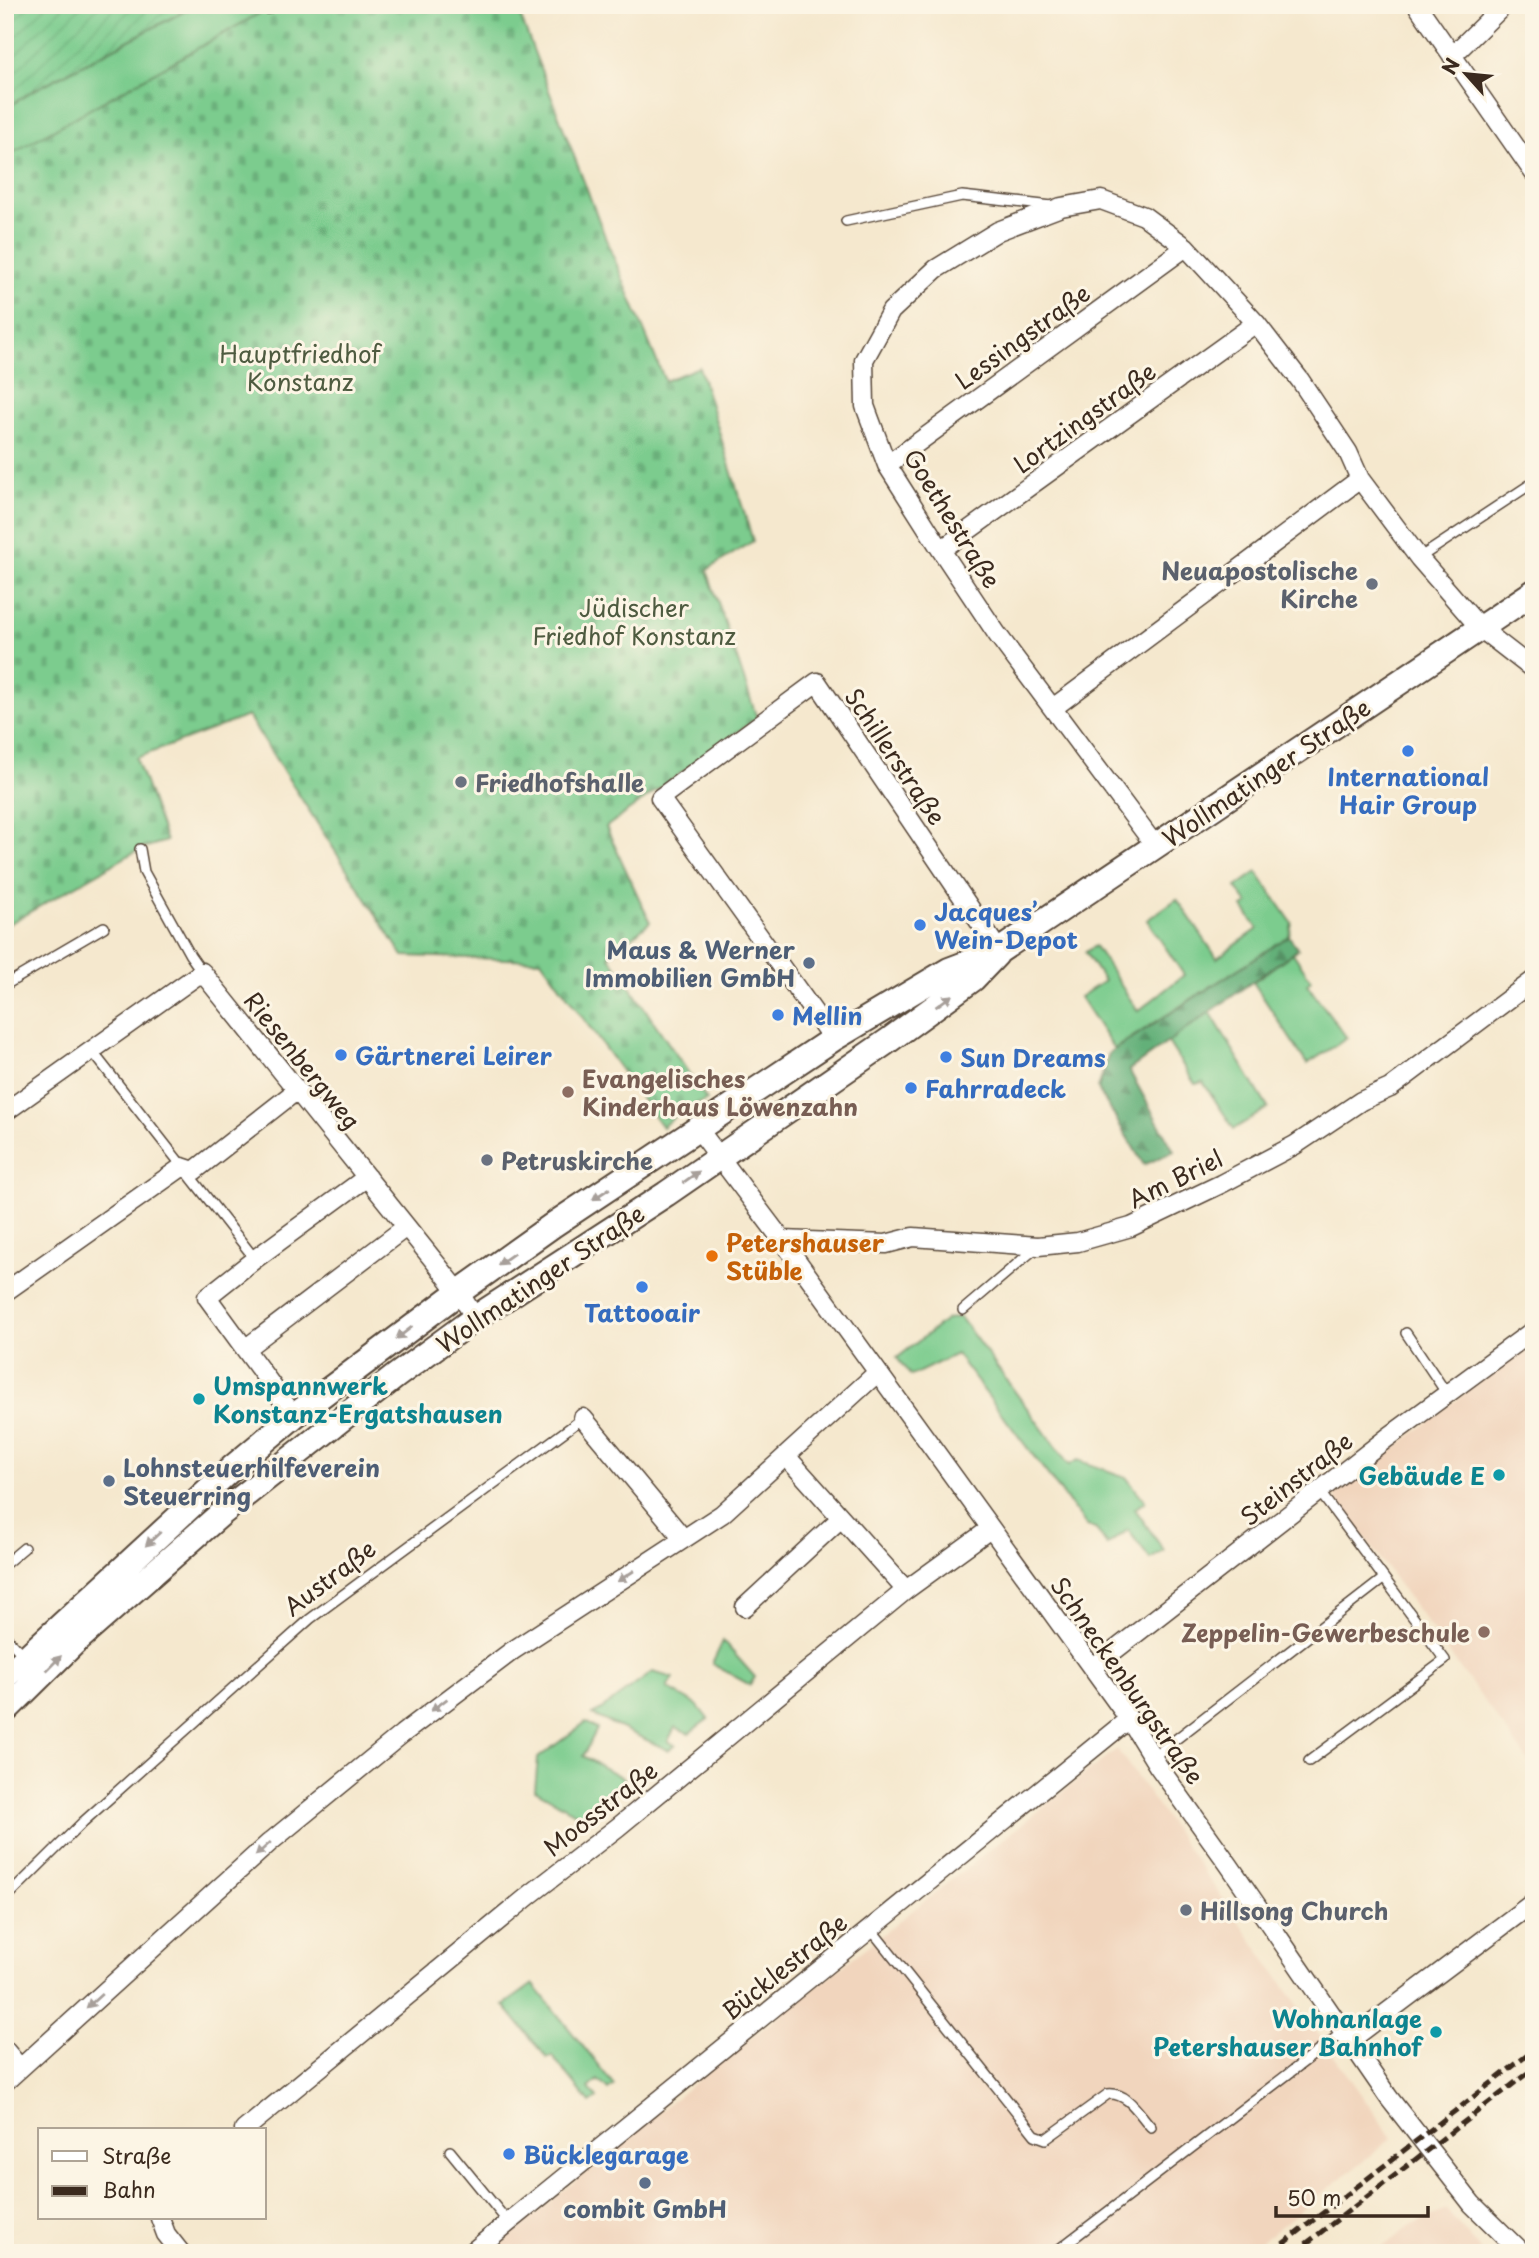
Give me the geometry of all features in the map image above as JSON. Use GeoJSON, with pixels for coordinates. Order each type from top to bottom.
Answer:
{"type":"FeatureCollection","features":[{"type":"Feature","properties":{"kind":"main road","name":"Wollmatinger Straße"},"geometry":{"type":"LineString","coordinates":[[5,1677],[160,1532],[294,1416],[459,1292],[833,1039],[949,970],[999,951],[1534,592]]}},
{"type":"Feature","properties":{"kind":"main road","name":"Wollmatinger Straße"},"geometry":{"type":"LineString","coordinates":[[5,1711],[75,1643],[222,1513],[375,1391],[475,1318],[719,1157],[888,1041],[973,979],[999,951]]}},
{"type":"Feature","properties":{"kind":"street"},"geometry":{"type":"LineString","coordinates":[[1417,5],[1534,173]]}},
{"type":"Feature","properties":{"kind":"street"},"geometry":{"type":"LineString","coordinates":[[1452,56],[1504,5]]}},
{"type":"Feature","properties":{"kind":"street","name":"Goethestraße"},"geometry":{"type":"LineString","coordinates":[[1156,847],[998,634],[941,550],[887,465],[865,406],[864,360],[891,311],[936,269],[998,231],[1060,207],[1101,200],[1144,216],[1186,247],[1256,323],[1300,380],[1341,442],[1360,479],[1419,558],[1480,628],[1534,670]]}},
{"type":"Feature","properties":{"kind":"street","name":"Lessingstraße"},"geometry":{"type":"LineString","coordinates":[[887,465],[1186,247]]}},
{"type":"Feature","properties":{"kind":"street","name":"Lortzingstraße"},"geometry":{"type":"LineString","coordinates":[[941,550],[1256,323]]}},
{"type":"Feature","properties":{"kind":"street"},"geometry":{"type":"LineString","coordinates":[[1053,708],[1360,479]]}},
{"type":"Feature","properties":{"kind":"street","name":"Schillerstraße"},"geometry":{"type":"LineString","coordinates":[[833,1039],[660,798],[817,682],[999,951]]}},
{"type":"Feature","properties":{"kind":"street"},"geometry":{"type":"LineString","coordinates":[[5,1112],[202,972]]}},
{"type":"Feature","properties":{"kind":"street","name":"Riesenbergweg"},"geometry":{"type":"LineString","coordinates":[[202,972],[459,1292],[475,1318]]}},
{"type":"Feature","properties":{"kind":"street","name":"Am Briel"},"geometry":{"type":"LineString","coordinates":[[782,1240],[886,1244],[912,1237],[1038,1246],[1078,1242],[1131,1227],[1295,1145],[1361,1101],[1390,1088],[1534,980]]}},
{"type":"Feature","properties":{"kind":"street"},"geometry":{"type":"LineString","coordinates":[[5,1292],[182,1167],[194,1171],[296,1091]]}},
{"type":"Feature","properties":{"kind":"street","name":"Schneckenburgstraße"},"geometry":{"type":"LineString","coordinates":[[699,1130],[782,1240],[1129,1719],[1389,2098],[1472,2204],[1522,2253]]}},
{"type":"Feature","properties":{"kind":"street"},"geometry":{"type":"LineString","coordinates":[[294,1416],[207,1297],[254,1259],[367,1177]]}},
{"type":"Feature","properties":{"kind":"street"},"geometry":{"type":"LineString","coordinates":[[245,1349],[407,1227]]}},
{"type":"Feature","properties":{"kind":"street","name":"Steinstraße"},"geometry":{"type":"LineString","coordinates":[[1092,1668],[1319,1491],[1532,1333]]}},
{"type":"Feature","properties":{"kind":"street"},"geometry":{"type":"LineString","coordinates":[[5,2082],[269,1843],[402,1734],[512,1651],[722,1514],[877,1373]]}},
{"type":"Feature","properties":{"kind":"street","name":"Austraße"},"geometry":{"type":"LineString","coordinates":[[583,1418],[683,1538]]}},
{"type":"Feature","properties":{"kind":"street"},"geometry":{"type":"LineString","coordinates":[[786,1456],[906,1590]]}},
{"type":"Feature","properties":{"kind":"street"},"geometry":{"type":"LineString","coordinates":[[745,1607],[841,1518]]}},
{"type":"Feature","properties":{"kind":"street","name":"Moosstraße"},"geometry":{"type":"LineString","coordinates":[[246,2128],[531,1894],[777,1698],[906,1590],[990,1529]]}},
{"type":"Feature","properties":{"kind":"street","name":"Bücklestraße"},"geometry":{"type":"LineString","coordinates":[[471,2253],[1129,1719]]}},
{"type":"Feature","properties":{"kind":"street"},"geometry":{"type":"LineString","coordinates":[[1346,2037],[1534,1902]]}},
{"type":"Feature","properties":{"kind":"street"},"geometry":{"type":"LineString","coordinates":[[5,2050],[20,2068]]}},
{"type":"Feature","properties":{"kind":"street"},"geometry":{"type":"LineString","coordinates":[[161,2220],[166,2234],[181,2253]]}},
{"type":"Feature","properties":{"kind":"lane"},"geometry":{"type":"LineString","coordinates":[[846,221],[962,196],[1060,207]]}},
{"type":"Feature","properties":{"kind":"lane"},"geometry":{"type":"LineString","coordinates":[[1419,558],[1534,482]]}},
{"type":"Feature","properties":{"kind":"lane"},"geometry":{"type":"LineString","coordinates":[[140,849],[144,872],[202,972]]}},
{"type":"Feature","properties":{"kind":"lane"},"geometry":{"type":"LineString","coordinates":[[5,985],[104,927]]}},
{"type":"Feature","properties":{"kind":"lane"},"geometry":{"type":"LineString","coordinates":[[92,1051],[254,1259]]}},
{"type":"Feature","properties":{"kind":"lane"},"geometry":{"type":"LineString","coordinates":[[962,1310],[1038,1246]]}},
{"type":"Feature","properties":{"kind":"lane"},"geometry":{"type":"LineString","coordinates":[[1406,1333],[1447,1394]]}},
{"type":"Feature","properties":{"kind":"lane","name":"Austraße"},"geometry":{"type":"LineString","coordinates":[[5,1899],[83,1822],[310,1619],[583,1418]]}},
{"type":"Feature","properties":{"kind":"lane"},"geometry":{"type":"LineString","coordinates":[[1309,1761],[1446,1660],[1319,1491]]}},
{"type":"Feature","properties":{"kind":"lane"},"geometry":{"type":"LineString","coordinates":[[5,1564],[24,1548]]}},
{"type":"Feature","properties":{"kind":"lane"},"geometry":{"type":"LineString","coordinates":[[1153,1757],[1383,1579]]}},
{"type":"Feature","properties":{"kind":"lane"},"geometry":{"type":"LineString","coordinates":[[5,1636],[26,1658]]}},
{"type":"Feature","properties":{"kind":"lane"},"geometry":{"type":"LineString","coordinates":[[870,1928],[1035,2135],[1046,2139],[1108,2094],[1117,2093],[1124,2096],[1151,2127]]}},
{"type":"Feature","properties":{"kind":"lane"},"geometry":{"type":"LineString","coordinates":[[1054,2253],[1346,2037]]}},
{"type":"Feature","properties":{"kind":"lane"},"geometry":{"type":"LineString","coordinates":[[450,2151],[508,2222]]}},
{"type":"Feature","properties":{"kind":"shaded area","name":"Zeppelin-Gewerbeschule"},"geometry":{"type":"Polygon","coordinates":[[[1534,1339],[1534,1769],[1334,1496],[1534,1339]]]}},
{"type":"Feature","properties":{"kind":"shaded area"},"geometry":{"type":"Polygon","coordinates":[[[1117,1749],[1392,2138],[1247,2253],[488,2253],[688,2088],[1117,1749]]]}},
{"type":"Feature","properties":{"kind":"shaded area"},"geometry":{"type":"Polygon","coordinates":[[[1446,2210],[1483,2253],[1375,2253],[1410,2226],[1446,2210]]]}},
{"type":"Feature","properties":{"kind":"green space"},"geometry":{"type":"Polygon","coordinates":[[[5,5],[196,5],[32,91],[5,109],[5,5]]]}},
{"type":"Feature","properties":{"kind":"green space"},"geometry":{"type":"Polygon","coordinates":[[[196,5],[269,5],[268,9],[5,157],[5,109],[32,91],[196,5]]]}},
{"type":"Feature","properties":{"kind":"green space","name":"Hauptfriedhof Konstanz"},"geometry":{"type":"Polygon","coordinates":[[[269,5],[516,5],[606,239],[665,381],[699,367],[753,541],[707,570],[757,718],[606,827],[650,922],[609,956],[707,1100],[683,1109],[662,1127],[541,960],[403,956],[248,716],[136,758],[166,841],[140,849],[5,926],[5,157],[267,9],[269,5]]]}},
{"type":"Feature","properties":{"kind":"green space"},"geometry":{"type":"Polygon","coordinates":[[[1257,872],[1292,923],[1289,936],[1114,1049],[1080,997],[1104,981],[1085,952],[1095,946],[1138,1011],[1184,975],[1147,920],[1177,899],[1217,958],[1258,929],[1243,907],[1248,904],[1236,887],[1257,872]]]}},
{"type":"Feature","properties":{"kind":"green space"},"geometry":{"type":"Polygon","coordinates":[[[1289,936],[1298,949],[1129,1070],[1174,1151],[1144,1165],[1098,1089],[1109,1053],[1289,936]]]}},
{"type":"Feature","properties":{"kind":"green space"},"geometry":{"type":"Polygon","coordinates":[[[1293,953],[1311,980],[1307,984],[1347,1038],[1307,1064],[1253,982],[1293,953]]]}},
{"type":"Feature","properties":{"kind":"green space"},"geometry":{"type":"Polygon","coordinates":[[[1210,1012],[1268,1108],[1234,1129],[1203,1082],[1195,1084],[1168,1042],[1210,1012]]]}},
{"type":"Feature","properties":{"kind":"green space"},"geometry":{"type":"Polygon","coordinates":[[[960,1317],[1069,1465],[1078,1460],[1126,1477],[1145,1501],[1135,1509],[1164,1551],[1150,1559],[1128,1530],[1107,1545],[1095,1528],[1087,1526],[956,1354],[911,1376],[897,1358],[947,1319],[960,1317]]]}},
{"type":"Feature","properties":{"kind":"green space"},"geometry":{"type":"Polygon","coordinates":[[[723,1641],[755,1677],[750,1685],[712,1664],[723,1641]]]}},
{"type":"Feature","properties":{"kind":"green space"},"geometry":{"type":"Polygon","coordinates":[[[653,1672],[673,1678],[667,1688],[697,1705],[708,1719],[689,1733],[675,1727],[668,1741],[675,1745],[668,1750],[593,1715],[653,1672]]]}},
{"type":"Feature","properties":{"kind":"green space"},"geometry":{"type":"Polygon","coordinates":[[[586,1722],[597,1729],[583,1756],[630,1782],[581,1816],[535,1790],[538,1758],[586,1722]]]}},
{"type":"Feature","properties":{"kind":"green space"},"geometry":{"type":"Polygon","coordinates":[[[533,1984],[614,2085],[608,2090],[598,2080],[589,2088],[597,2098],[590,2103],[552,2056],[547,2058],[504,2005],[533,1984]]]}},
{"type":"Feature","properties":{"kind":"railway"},"geometry":{"type":"LineString","coordinates":[[1271,2253],[1534,2050]]}},
{"type":"Feature","properties":{"kind":"railway"},"geometry":{"type":"LineString","coordinates":[[1294,2253],[1534,2068]]}},
{"type":"Feature","properties":{"kind":"place","name":"Neuapostolische Kirche"},"geometry":{"type":"Point","coordinates":[1372,584]}},
{"type":"Feature","properties":{"kind":"place","name":"International Hair Group"},"geometry":{"type":"Point","coordinates":[1408,751]}},
{"type":"Feature","properties":{"kind":"place","name":"Friedhofshalle"},"geometry":{"type":"Point","coordinates":[461,782]}},
{"type":"Feature","properties":{"kind":"place","name":"Jacques’ Wein-Depot"},"geometry":{"type":"Point","coordinates":[920,925]}},
{"type":"Feature","properties":{"kind":"place","name":"Maus & Werner Immobilien GmbH"},"geometry":{"type":"Point","coordinates":[809,963]}},
{"type":"Feature","properties":{"kind":"place","name":"Mellin"},"geometry":{"type":"Point","coordinates":[778,1015]}},
{"type":"Feature","properties":{"kind":"place","name":"Gärtnerei Leirer"},"geometry":{"type":"Point","coordinates":[341,1055]}},
{"type":"Feature","properties":{"kind":"place","name":"Sun Dreams"},"geometry":{"type":"Point","coordinates":[946,1057]}},
{"type":"Feature","properties":{"kind":"place","name":"Fahrradeck"},"geometry":{"type":"Point","coordinates":[911,1088]}},
{"type":"Feature","properties":{"kind":"place","name":"Evangelisches Kinderhaus Löwenzahn"},"geometry":{"type":"Point","coordinates":[568,1092]}},
{"type":"Feature","properties":{"kind":"place","name":"Petruskirche"},"geometry":{"type":"Point","coordinates":[487,1160]}},
{"type":"Feature","properties":{"kind":"place","name":"Petershauser Stüble"},"geometry":{"type":"Point","coordinates":[712,1256]}},
{"type":"Feature","properties":{"kind":"place","name":"Tattooair"},"geometry":{"type":"Point","coordinates":[642,1287]}},
{"type":"Feature","properties":{"kind":"place","name":"Umspannwerk Konstanz-Ergatshausen"},"geometry":{"type":"Point","coordinates":[199,1399]}},
{"type":"Feature","properties":{"kind":"place","name":"Gebäude E"},"geometry":{"type":"Point","coordinates":[1499,1475]}},
{"type":"Feature","properties":{"kind":"place","name":"Lohnsteuerhilfeverein Steuerring"},"geometry":{"type":"Point","coordinates":[109,1481]}},
{"type":"Feature","properties":{"kind":"place","name":"Zeppelin-Gewerbeschule"},"geometry":{"type":"Point","coordinates":[1484,1632]}},
{"type":"Feature","properties":{"kind":"place","name":"Hillsong Church"},"geometry":{"type":"Point","coordinates":[1186,1910]}},
{"type":"Feature","properties":{"kind":"place","name":"Wohnanlage Petershauser Bahnhof"},"geometry":{"type":"Point","coordinates":[1436,2032]}},
{"type":"Feature","properties":{"kind":"place","name":"Bücklegarage"},"geometry":{"type":"Point","coordinates":[509,2154]}},
{"type":"Feature","properties":{"kind":"place","name":"combit GmbH"},"geometry":{"type":"Point","coordinates":[645,2183]}},
{"type":"Feature","properties":{"kind":"park label","name":"Jüdischer Friedhof Konstanz"},"geometry":{"type":"Point","coordinates":[634,621]}}]}
